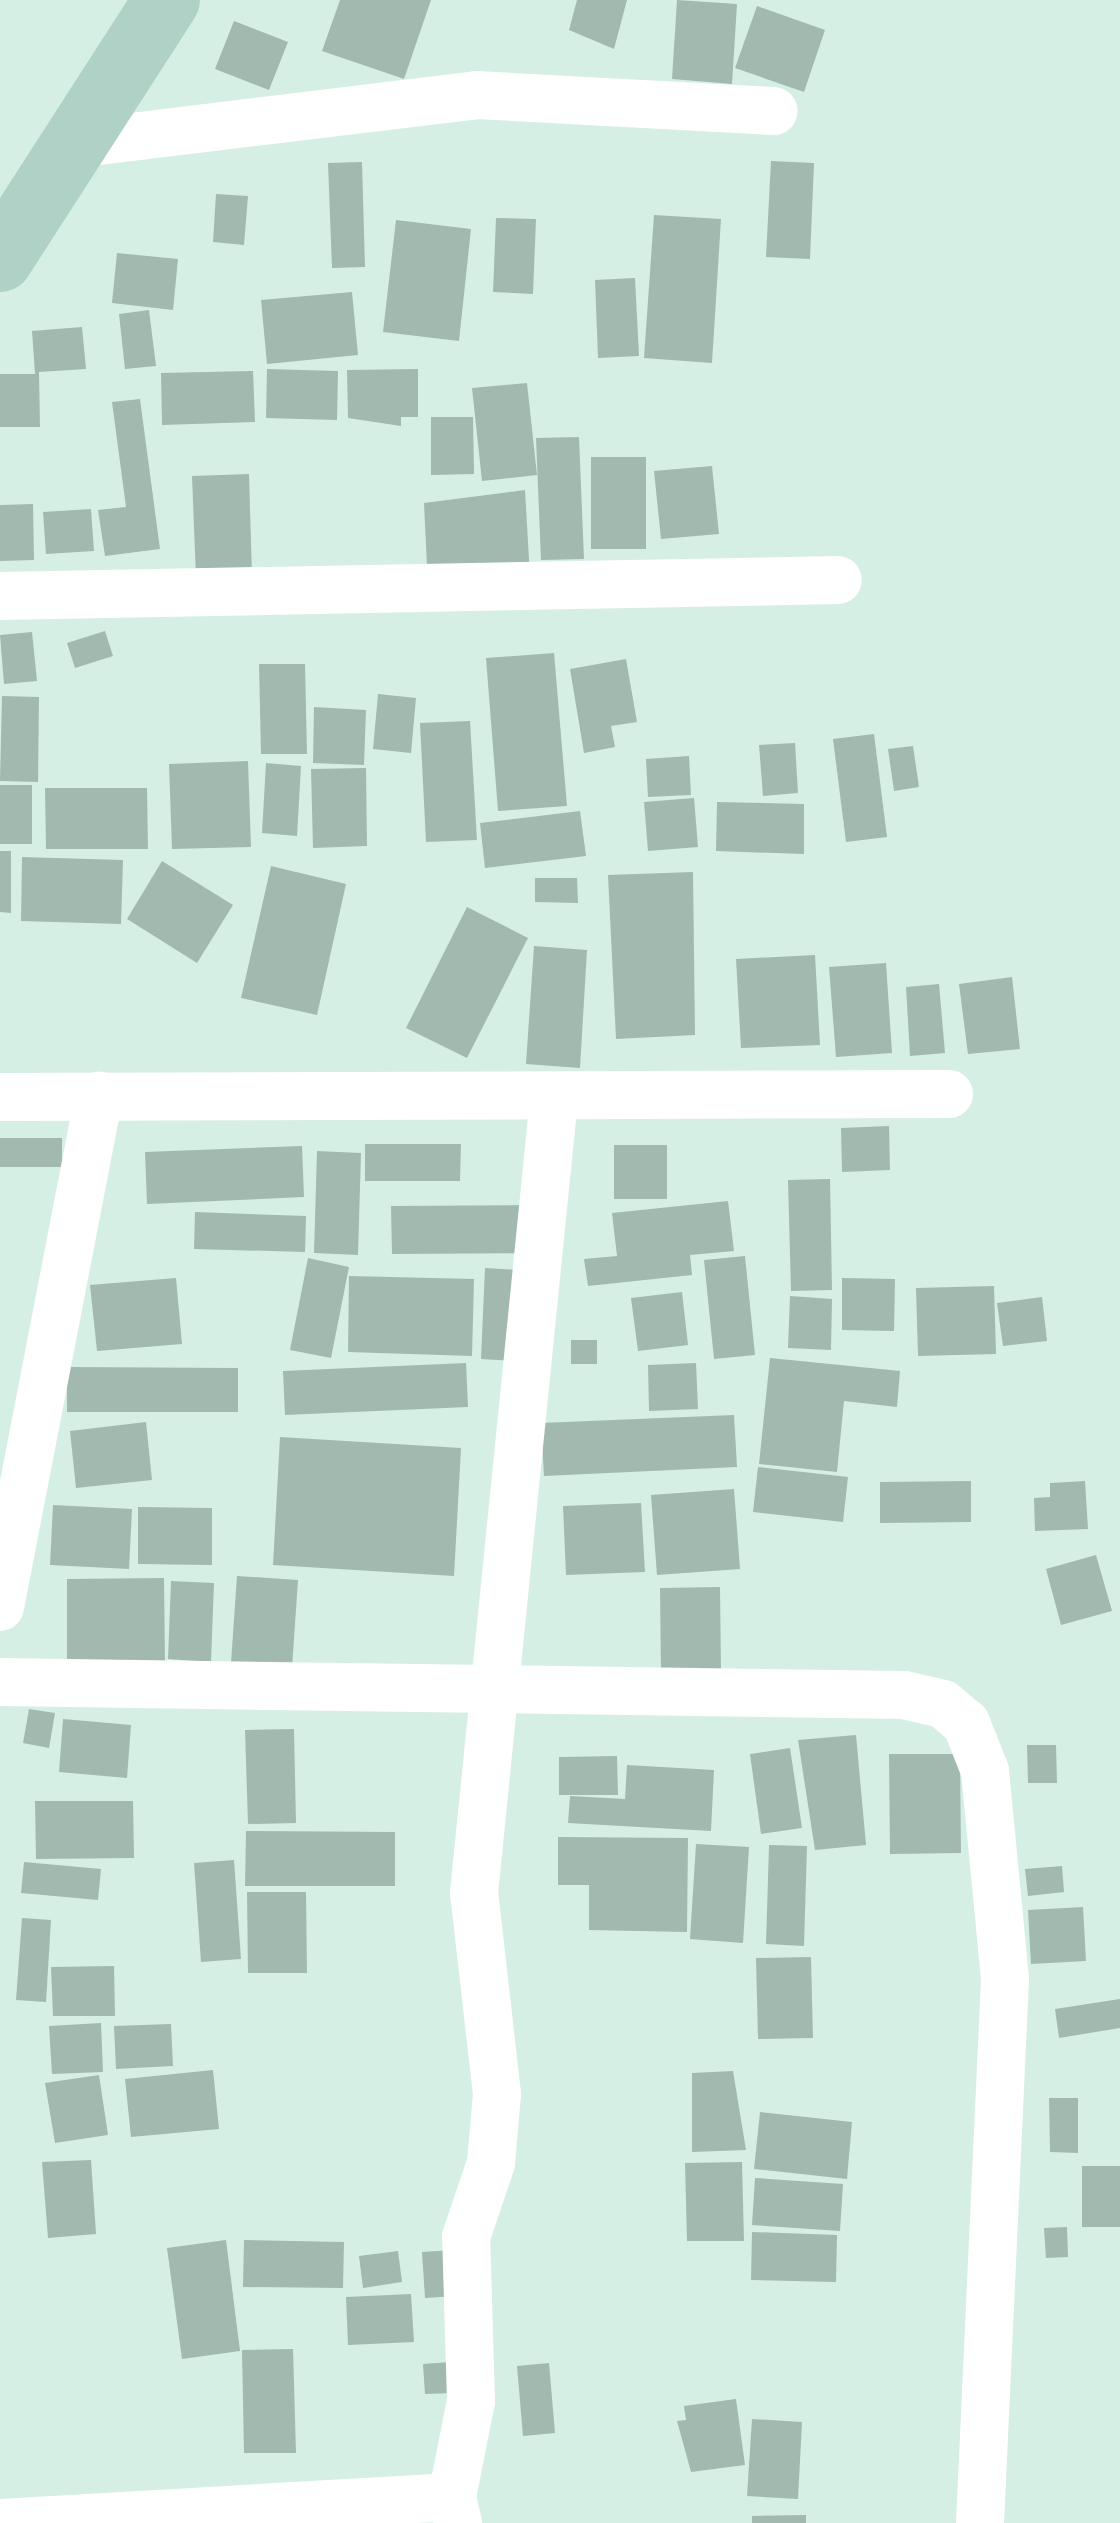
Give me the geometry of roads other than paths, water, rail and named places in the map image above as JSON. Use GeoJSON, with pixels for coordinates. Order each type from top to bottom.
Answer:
{"type":"FeatureCollection","features":[{"type":"Feature","properties":{"kind":"street"},"geometry":{"type":"LineString","coordinates":[[2,255],[82,143],[167,0]]}},
{"type":"Feature","properties":{"kind":"street"},"geometry":{"type":"LineString","coordinates":[[82,143],[477,94],[774,111]]}},
{"type":"Feature","properties":{"kind":"street"},"geometry":{"type":"LineString","coordinates":[[0,596],[838,580]]}},
{"type":"Feature","properties":{"kind":"street"},"geometry":{"type":"LineString","coordinates":[[0,1097],[554,1100],[949,1094]]}},
{"type":"Feature","properties":{"kind":"street"},"geometry":{"type":"LineString","coordinates":[[0,1607],[99,1096]]}},
{"type":"Feature","properties":{"kind":"street"},"geometry":{"type":"LineString","coordinates":[[0,2523],[455,2510],[471,2401],[466,2237],[491,2163],[497,2094],[474,1893],[488,1694],[554,1100]]}},
{"type":"Feature","properties":{"kind":"street"},"geometry":{"type":"LineString","coordinates":[[0,1682],[488,1694],[904,1695],[943,1704],[966,1723],[985,1771],[1005,1979],[980,2523]]}}]}
